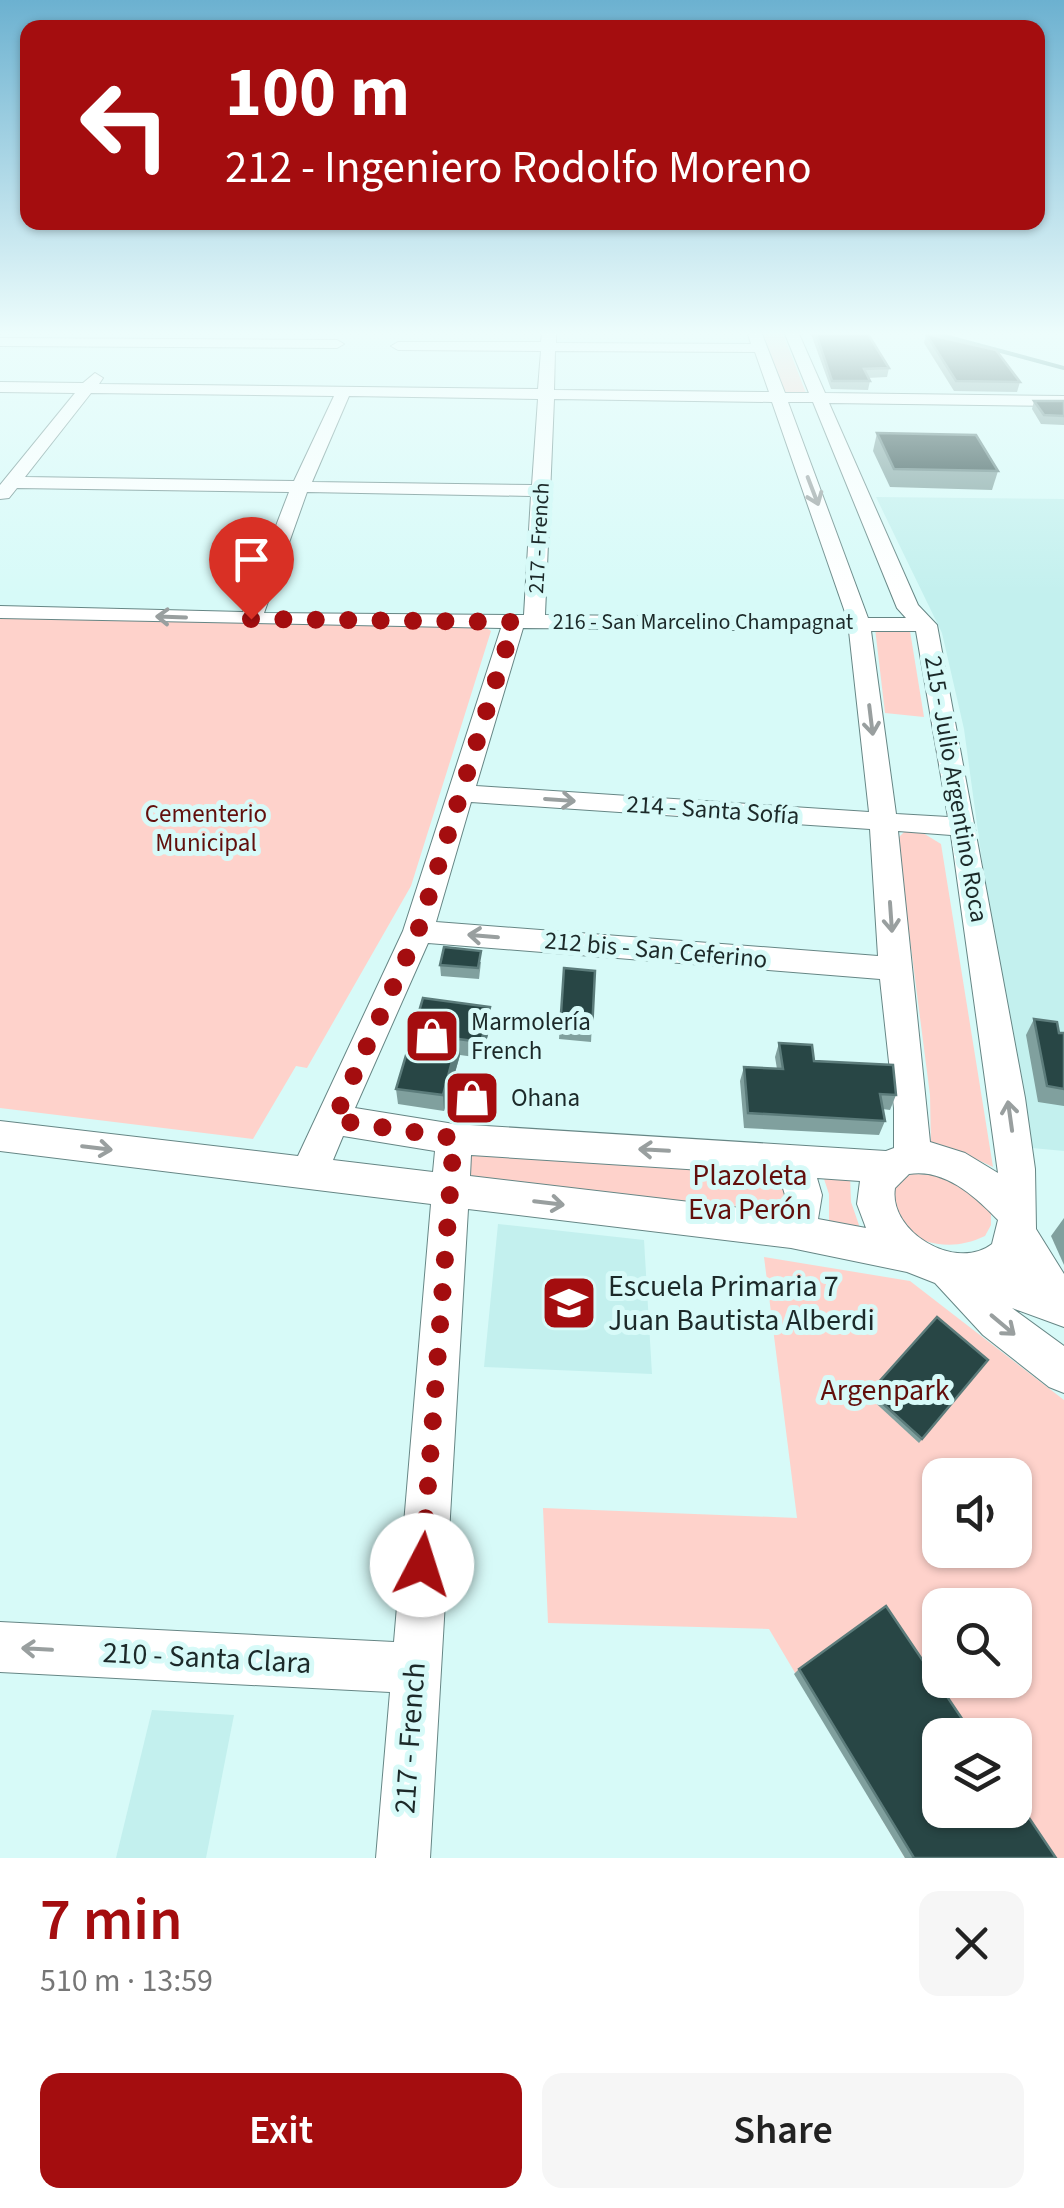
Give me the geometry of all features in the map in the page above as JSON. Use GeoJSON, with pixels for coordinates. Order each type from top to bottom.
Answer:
{"type":"FeatureCollection","features":[{"type":"Feature","properties":{"kind":"street"},"geometry":{"type":"LineString","coordinates":[[6,489],[61,421]]}},
{"type":"Feature","properties":{"kind":"street"},"geometry":{"type":"LineString","coordinates":[[251,619],[301,485],[330,421]]}},
{"type":"Feature","properties":{"kind":"street","name":"217 - French"},"geometry":{"type":"LineString","coordinates":[[309,1172],[418,931],[524,622],[542,491],[544,421]]}},
{"type":"Feature","properties":{"kind":"street"},"geometry":{"type":"LineString","coordinates":[[785,421],[844,573],[859,623],[883,820],[894,969],[911,1108],[901,1163],[878,1180],[876,1210],[887,1231],[942,1265],[997,1321],[1064,1372]]}},
{"type":"Feature","properties":{"kind":"street","name":"215 - Julio Argentino Roca"},"geometry":{"type":"LineString","coordinates":[[826,421],[908,608],[926,625],[1012,1126],[1016,1222],[1030,1259],[1064,1308]]}},
{"type":"Feature","properties":{"kind":"street"},"geometry":{"type":"LineString","coordinates":[[0,462],[28,463]]}},
{"type":"Feature","properties":{"kind":"street"},"geometry":{"type":"LineString","coordinates":[[6,489],[301,485],[542,491]]}},
{"type":"Feature","properties":{"kind":"street","name":"216 - San Marcelino Champagnat"},"geometry":{"type":"LineString","coordinates":[[0,612],[251,619],[926,625]]}},
{"type":"Feature","properties":{"kind":"street","name":"214 - Santa Sofía"},"geometry":{"type":"LineString","coordinates":[[463,793],[963,827]]}},
{"type":"Feature","properties":{"kind":"street","name":"212 bis - San Ceferino"},"geometry":{"type":"LineString","coordinates":[[418,931],[894,969]]}},
{"type":"Feature","properties":{"kind":"street"},"geometry":{"type":"LineString","coordinates":[[334,1120],[454,1138],[788,1159],[942,1161],[988,1183],[1016,1222],[1013,1247],[1002,1260],[986,1269],[942,1265]]}},
{"type":"Feature","properties":{"kind":"street"},"geometry":{"type":"LineString","coordinates":[[0,1136],[791,1232],[942,1265],[1064,1308]]}},
{"type":"Feature","properties":{"kind":"street","name":"217 - French"},"geometry":{"type":"LineString","coordinates":[[403,1858],[454,1138]]}},
{"type":"Feature","properties":{"kind":"street"},"geometry":{"type":"LineString","coordinates":[[788,1159],[805,1192],[802,1218],[791,1232]]}},
{"type":"Feature","properties":{"kind":"street","name":"210 - Santa Clara"},"geometry":{"type":"LineString","coordinates":[[0,1648],[414,1668]]}},
{"type":"Feature","properties":{"kind":"shaded area"},"geometry":{"type":"Polygon","coordinates":[[[876,497],[1064,499],[1064,1151],[1021,1147],[964,729],[942,633],[876,497]]]}},
{"type":"Feature","properties":{"kind":"shaded area","name":"Escuela Primaria 7 Juan Bautista Alberdi"},"geometry":{"type":"Polygon","coordinates":[[[498,1224],[644,1240],[652,1374],[484,1367],[498,1224]]]}},
{"type":"Feature","properties":{"kind":"shaded area"},"geometry":{"type":"Polygon","coordinates":[[[152,1710],[234,1715],[206,1858],[116,1858],[152,1710]]]}},
{"type":"Feature","properties":{"kind":"green space","name":"Cementerio Municipal"},"geometry":{"type":"Polygon","coordinates":[[[0,618],[485,627],[491,631],[411,886],[307,1068],[296,1066],[253,1139],[0,1108],[0,618]]]}},
{"type":"Feature","properties":{"kind":"green space"},"geometry":{"type":"Polygon","coordinates":[[[875,628],[910,631],[924,717],[885,713],[875,628]]]}},
{"type":"Feature","properties":{"kind":"green space"},"geometry":{"type":"Polygon","coordinates":[[[918,830],[941,844],[993,1167],[963,1153],[931,1147],[930,1095],[897,839],[904,832],[918,830]]]}},
{"type":"Feature","properties":{"kind":"green space","name":"Plazoleta Eva Perón"},"geometry":{"type":"Polygon","coordinates":[[[482,1151],[786,1174],[789,1216],[468,1178],[469,1156],[482,1151]]]}},
{"type":"Feature","properties":{"kind":"green space"},"geometry":{"type":"Polygon","coordinates":[[[822,1173],[850,1175],[851,1202],[860,1228],[829,1224],[829,1194],[822,1173]]]}},
{"type":"Feature","properties":{"kind":"green space"},"geometry":{"type":"Polygon","coordinates":[[[912,1174],[947,1175],[991,1210],[991,1225],[985,1236],[952,1245],[898,1230],[888,1186],[912,1174]]]}},
{"type":"Feature","properties":{"kind":"green space","name":"Argenpark"},"geometry":{"type":"Polygon","coordinates":[[[764,1257],[910,1281],[1064,1400],[1064,1858],[905,1858],[769,1629],[548,1623],[543,1508],[797,1518],[764,1257]]]}},
{"type":"Feature","properties":{"kind":"building"},"geometry":{"type":"Polygon","coordinates":[[[877,433],[976,435],[998,471],[894,469],[877,433]]]}},
{"type":"Feature","properties":{"kind":"building"},"geometry":{"type":"Polygon","coordinates":[[[444,947],[481,951],[478,968],[440,965],[444,947]]]}},
{"type":"Feature","properties":{"kind":"building"},"geometry":{"type":"Polygon","coordinates":[[[564,968],[595,971],[592,1031],[560,1029],[564,968]]]}},
{"type":"Feature","properties":{"kind":"building"},"geometry":{"type":"Polygon","coordinates":[[[423,998],[490,1007],[481,1042],[458,1039],[443,1095],[396,1089],[423,998]]]}},
{"type":"Feature","properties":{"kind":"building"},"geometry":{"type":"Polygon","coordinates":[[[1034,1019],[1057,1022],[1059,1033],[1064,1033],[1064,1089],[1047,1086],[1034,1019]]]}},
{"type":"Feature","properties":{"kind":"building"},"geometry":{"type":"Polygon","coordinates":[[[779,1043],[812,1045],[814,1061],[893,1065],[896,1095],[880,1094],[885,1121],[748,1113],[744,1067],[783,1069],[779,1043]]]}},
{"type":"Feature","properties":{"kind":"building"},"geometry":{"type":"Polygon","coordinates":[[[937,1317],[988,1360],[922,1439],[870,1392],[937,1317]]]}},
{"type":"Feature","properties":{"kind":"building"},"geometry":{"type":"Polygon","coordinates":[[[886,1606],[922,1659],[922,1698],[948,1698],[962,1718],[922,1718],[922,1828],[1032,1828],[1032,1822],[1056,1858],[914,1858],[799,1669],[886,1606]]]}},
{"type":"Feature","properties":{"kind":"place","name":"Marmolería French"},"geometry":{"type":"Point","coordinates":[432,1036]}},
{"type":"Feature","properties":{"kind":"place","name":"Ohana"},"geometry":{"type":"Point","coordinates":[472,1098]}},
{"type":"Feature","properties":{"kind":"place","name":"Escuela Primaria 7 Juan Bautista Alberdi"},"geometry":{"type":"Point","coordinates":[569,1303]}},
{"type":"Feature","properties":{"kind":"route"},"geometry":{"type":"LineString","coordinates":[[251,619],[514,622],[418,931],[334,1120],[454,1138],[422,1565]]}}]}
